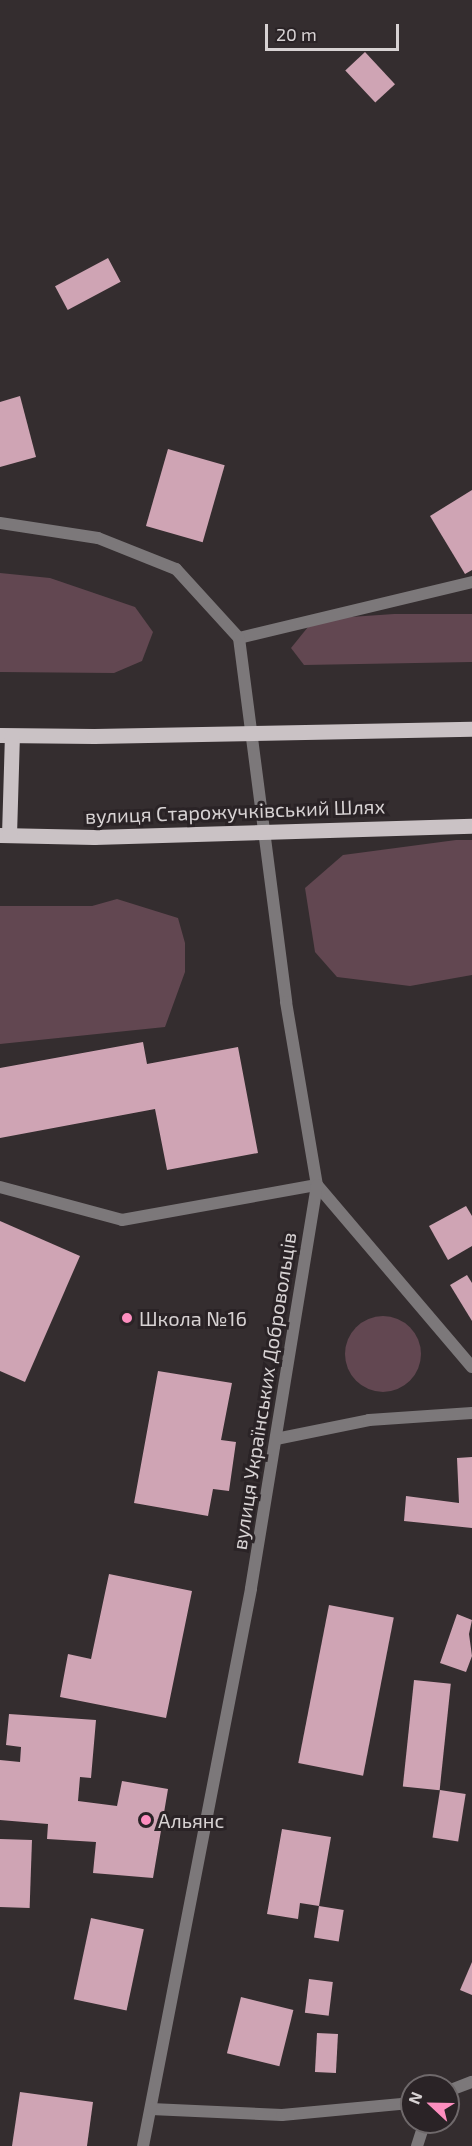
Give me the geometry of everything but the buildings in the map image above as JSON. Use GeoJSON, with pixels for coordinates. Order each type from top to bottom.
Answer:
{"type":"FeatureCollection","features":[{"type":"Feature","properties":{"kind":"main road"},"geometry":{"type":"LineString","coordinates":[[4,835],[6,735],[94,736],[472,729]]}},
{"type":"Feature","properties":{"kind":"main road","name":"вулиця Старожучківський Шлях"},"geometry":{"type":"LineString","coordinates":[[4,835],[94,837],[472,826]]}},
{"type":"Feature","properties":{"kind":"street"},"geometry":{"type":"LineString","coordinates":[[0,523],[98,538],[176,569],[238,638],[472,582]]}},
{"type":"Feature","properties":{"kind":"street","name":"вулиця Українських Добровольців"},"geometry":{"type":"LineString","coordinates":[[143,2146],[276,1439],[317,1185],[286,1002],[238,638]]}},
{"type":"Feature","properties":{"kind":"street"},"geometry":{"type":"LineString","coordinates":[[0,1186],[122,1220],[317,1185],[472,1367]]}},
{"type":"Feature","properties":{"kind":"street"},"geometry":{"type":"LineString","coordinates":[[276,1439],[369,1420],[472,1413]]}},
{"type":"Feature","properties":{"kind":"street"},"geometry":{"type":"LineString","coordinates":[[151,2109],[282,2115],[400,2104]]}},
{"type":"Feature","properties":{"kind":"shaded area"},"geometry":{"type":"Polygon","coordinates":[[[0,573],[50,578],[135,607],[153,632],[142,661],[114,673],[0,672],[0,573]]]}},
{"type":"Feature","properties":{"kind":"shaded area"},"geometry":{"type":"Polygon","coordinates":[[[394,614],[472,614],[472,662],[304,665],[291,648],[308,627],[336,618],[394,614]]]}},
{"type":"Feature","properties":{"kind":"shaded area"},"geometry":{"type":"Polygon","coordinates":[[[456,840],[472,840],[472,975],[410,986],[337,977],[315,952],[305,888],[343,855],[456,840]]]}},
{"type":"Feature","properties":{"kind":"shaded area"},"geometry":{"type":"Polygon","coordinates":[[[117,899],[178,918],[185,943],[185,972],[165,1027],[0,1044],[0,906],[92,906],[117,899]]]}},
{"type":"Feature","properties":{"kind":"shaded area"},"geometry":{"type":"Polygon","coordinates":[[[383,1316],[397,1319],[410,1327],[418,1340],[421,1354],[418,1368],[410,1381],[397,1389],[383,1392],[369,1389],[356,1381],[348,1368],[345,1354],[348,1340],[356,1327],[369,1319],[383,1316]]]}},
{"type":"Feature","properties":{"kind":"place","name":"Школа №16"},"geometry":{"type":"Point","coordinates":[127,1318]}},
{"type":"Feature","properties":{"kind":"place","name":"Альянс"},"geometry":{"type":"Point","coordinates":[146,1820]}}]}
